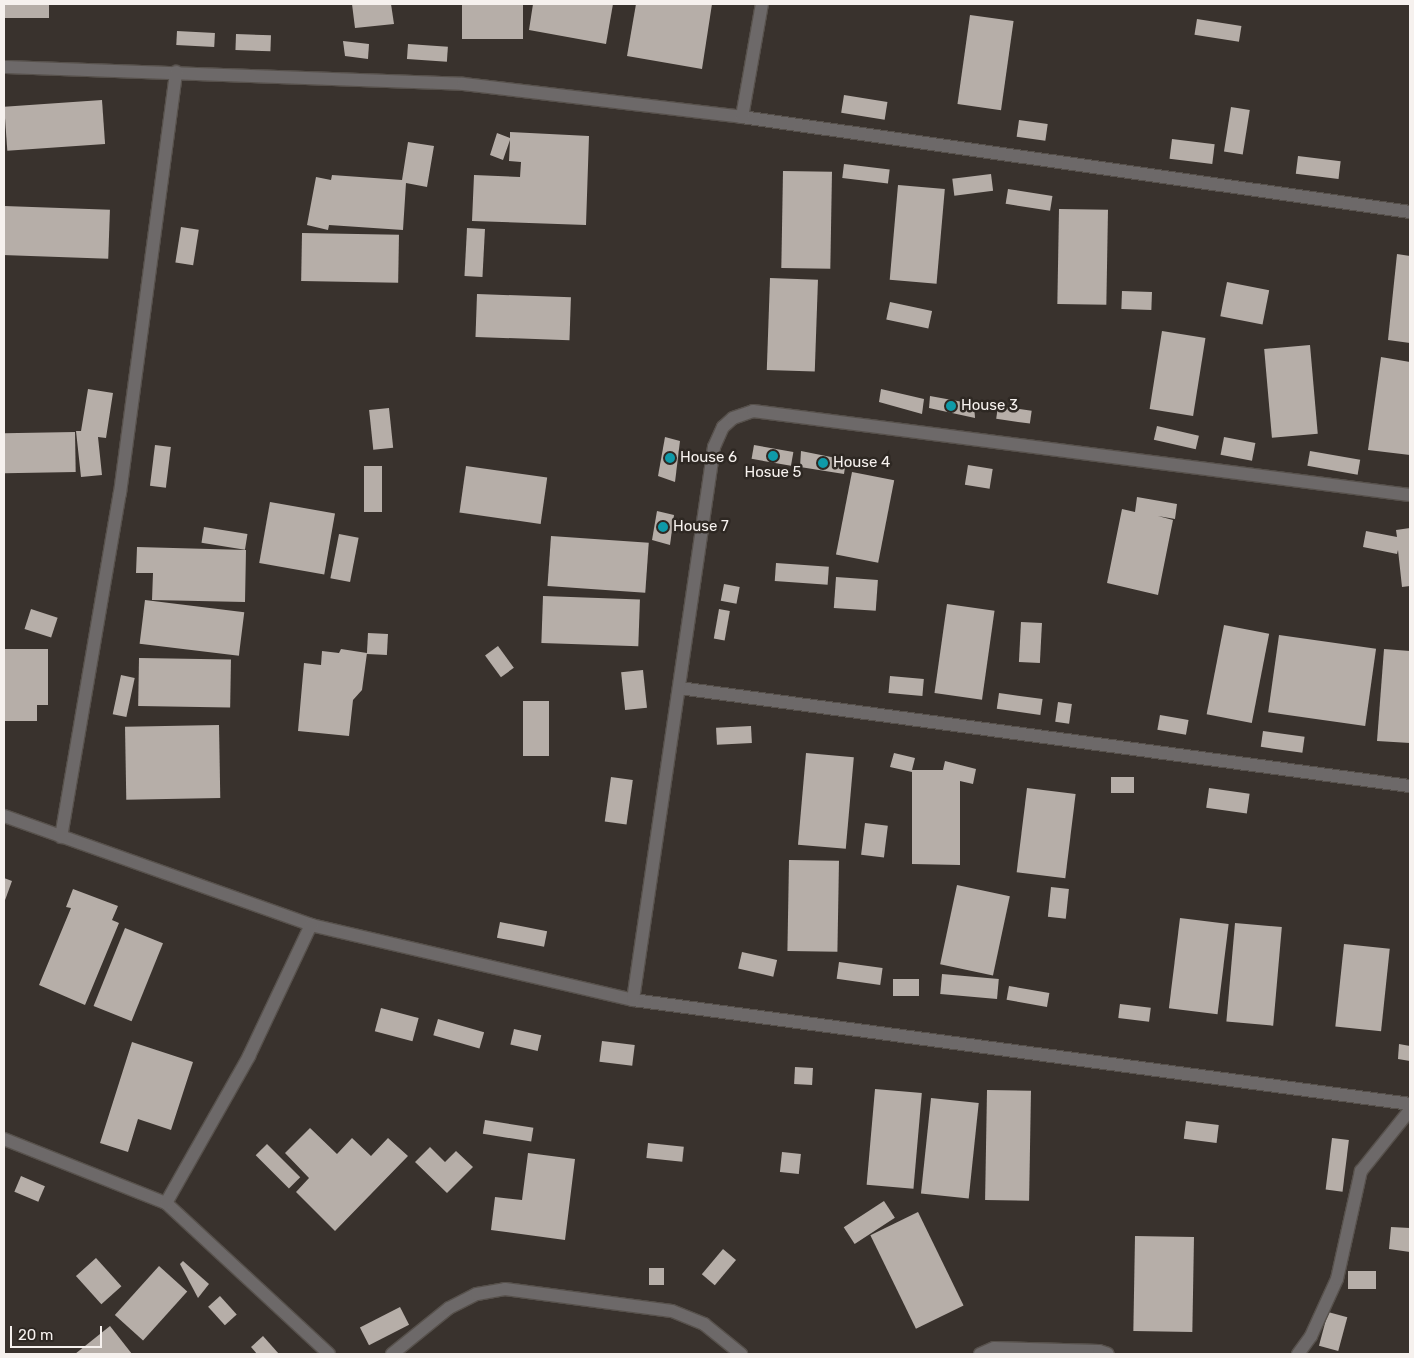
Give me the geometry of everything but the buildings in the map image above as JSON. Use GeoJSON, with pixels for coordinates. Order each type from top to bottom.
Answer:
{"type":"FeatureCollection","features":[{"type":"Feature","properties":{"kind":"street"},"geometry":{"type":"LineString","coordinates":[[742,116],[762,4]]}},
{"type":"Feature","properties":{"kind":"street"},"geometry":{"type":"LineString","coordinates":[[4,67],[463,84],[742,116],[1410,212]]}},
{"type":"Feature","properties":{"kind":"street"},"geometry":{"type":"LineString","coordinates":[[60,837],[120,493],[176,72]]}},
{"type":"Feature","properties":{"kind":"street"},"geometry":{"type":"LineString","coordinates":[[633,1000],[714,447],[722,427],[733,418],[752,411],[1410,495]]}},
{"type":"Feature","properties":{"kind":"street"},"geometry":{"type":"LineString","coordinates":[[679,688],[1410,786]]}},
{"type":"Feature","properties":{"kind":"street"},"geometry":{"type":"LineString","coordinates":[[4,816],[311,925],[633,1000],[1410,1104]]}},
{"type":"Feature","properties":{"kind":"street"},"geometry":{"type":"LineString","coordinates":[[166,1203],[249,1056],[311,925]]}},
{"type":"Feature","properties":{"kind":"street"},"geometry":{"type":"LineString","coordinates":[[1298,1354],[1311,1336],[1337,1279],[1361,1171],[1410,1110]]}},
{"type":"Feature","properties":{"kind":"street"},"geometry":{"type":"LineString","coordinates":[[4,1139],[166,1203],[329,1354]]}},
{"type":"Feature","properties":{"kind":"street"},"geometry":{"type":"LineString","coordinates":[[392,1354],[450,1308],[476,1294],[505,1289],[672,1311],[704,1324],[741,1354]]}},
{"type":"Feature","properties":{"kind":"street"},"geometry":{"type":"LineString","coordinates":[[980,1354],[994,1348],[1108,1354]]}},
{"type":"Feature","properties":{"kind":"place","name":"House 3"},"geometry":{"type":"Point","coordinates":[951,406]}},
{"type":"Feature","properties":{"kind":"place","name":"Hosue 5"},"geometry":{"type":"Point","coordinates":[773,456]}},
{"type":"Feature","properties":{"kind":"place","name":"House 6"},"geometry":{"type":"Point","coordinates":[670,458]}},
{"type":"Feature","properties":{"kind":"place","name":"House 4"},"geometry":{"type":"Point","coordinates":[823,463]}},
{"type":"Feature","properties":{"kind":"place","name":"House 7"},"geometry":{"type":"Point","coordinates":[663,527]}}]}
